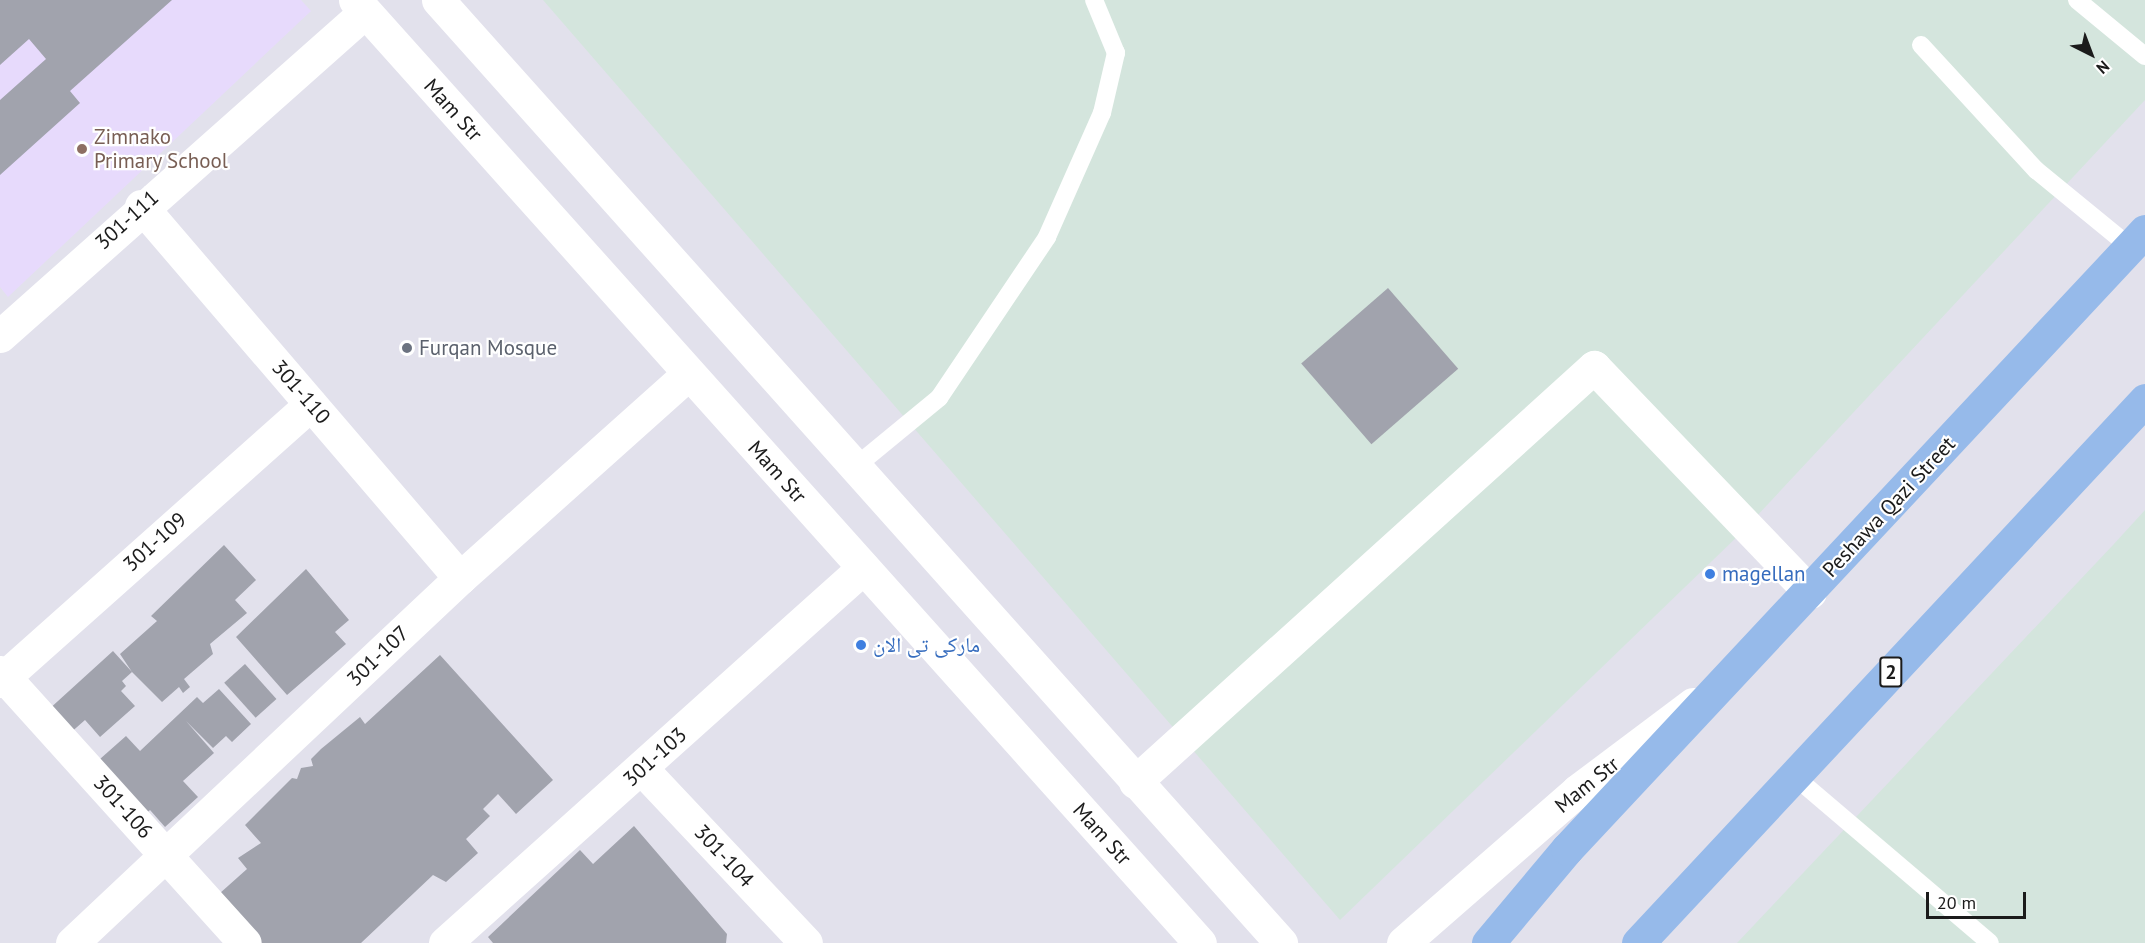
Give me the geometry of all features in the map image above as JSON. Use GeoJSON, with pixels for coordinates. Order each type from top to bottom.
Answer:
{"type":"FeatureCollection","features":[{"type":"Feature","properties":{"kind":"highway","name":"Peshawa Qazi Street"},"geometry":{"type":"LineString","coordinates":[[1488,943],[1567,849],[1725,683],[2138,239]]}},
{"type":"Feature","properties":{"kind":"highway","name":"2"},"geometry":{"type":"LineString","coordinates":[[1638,943],[2145,400]]}},
{"type":"Feature","properties":{"kind":"street"},"geometry":{"type":"LineString","coordinates":[[438,0],[1281,943]]}},
{"type":"Feature","properties":{"kind":"street","name":"301-111"},"geometry":{"type":"LineString","coordinates":[[0,336],[360,6]]}},
{"type":"Feature","properties":{"kind":"street","name":"Mam Str"},"geometry":{"type":"LineString","coordinates":[[360,6],[1200,943]]}},
{"type":"Feature","properties":{"kind":"street","name":"301-110"},"geometry":{"type":"LineString","coordinates":[[141,206],[460,578]]}},
{"type":"Feature","properties":{"kind":"street"},"geometry":{"type":"LineString","coordinates":[[1135,782],[1594,367],[1810,592]]}},
{"type":"Feature","properties":{"kind":"street","name":"301-107"},"geometry":{"type":"LineString","coordinates":[[72,943],[460,578],[688,374]]}},
{"type":"Feature","properties":{"kind":"street","name":"301-109"},"geometry":{"type":"LineString","coordinates":[[1,677],[311,404]]}},
{"type":"Feature","properties":{"kind":"street","name":"301-103"},"geometry":{"type":"LineString","coordinates":[[451,941],[863,568]]}},
{"type":"Feature","properties":{"kind":"street","name":"301-106"},"geometry":{"type":"LineString","coordinates":[[1,677],[245,943]]}},
{"type":"Feature","properties":{"kind":"street","name":"Mam Str"},"geometry":{"type":"LineString","coordinates":[[1403,943],[1577,791],[1725,683]]}},
{"type":"Feature","properties":{"kind":"street","name":"301-104"},"geometry":{"type":"LineString","coordinates":[[642,769],[807,943]]}},
{"type":"Feature","properties":{"kind":"lane"},"geometry":{"type":"LineString","coordinates":[[855,467],[939,398],[1047,237],[1102,113],[1116,53],[1094,0]]}},
{"type":"Feature","properties":{"kind":"lane"},"geometry":{"type":"LineString","coordinates":[[2077,0],[2145,56]]}},
{"type":"Feature","properties":{"kind":"lane"},"geometry":{"type":"LineString","coordinates":[[1921,45],[2036,170],[2138,239]]}},
{"type":"Feature","properties":{"kind":"lane"},"geometry":{"type":"LineString","coordinates":[[1794,776],[1990,943]]}},
{"type":"Feature","properties":{"kind":"shaded area","name":"Zimnako Primary School"},"geometry":{"type":"Polygon","coordinates":[[[0,0],[301,0],[311,11],[8,297],[0,287],[0,0]]]}},
{"type":"Feature","properties":{"kind":"shaded area"},"geometry":{"type":"Polygon","coordinates":[[[543,0],[2145,0],[2145,100],[1741,533],[1340,920],[543,0]]]}},
{"type":"Feature","properties":{"kind":"shaded area"},"geometry":{"type":"Polygon","coordinates":[[[2145,510],[2145,943],[1737,943],[2113,545],[2145,510]]]}},
{"type":"Feature","properties":{"kind":"building"},"geometry":{"type":"Polygon","coordinates":[[[0,0],[172,0],[70,91],[80,103],[0,175],[0,100],[46,59],[29,39],[0,65],[0,0]]]}},
{"type":"Feature","properties":{"kind":"building"},"geometry":{"type":"Polygon","coordinates":[[[1388,288],[1458,369],[1371,444],[1301,363],[1388,288]]]}},
{"type":"Feature","properties":{"kind":"building"},"geometry":{"type":"Polygon","coordinates":[[[224,545],[256,580],[235,600],[247,613],[210,644],[213,654],[184,679],[190,687],[183,693],[179,687],[162,702],[132,672],[120,654],[157,621],[151,616],[224,545]]]}},
{"type":"Feature","properties":{"kind":"building"},"geometry":{"type":"Polygon","coordinates":[[[306,569],[349,620],[335,632],[346,644],[287,695],[236,637],[306,569]]]}},
{"type":"Feature","properties":{"kind":"building"},"geometry":{"type":"Polygon","coordinates":[[[113,651],[132,672],[122,681],[126,686],[121,691],[135,706],[100,737],[85,720],[68,735],[47,711],[113,651]]]}},
{"type":"Feature","properties":{"kind":"building"},"geometry":{"type":"Polygon","coordinates":[[[440,655],[553,780],[516,814],[498,794],[483,809],[490,816],[466,839],[478,853],[446,882],[433,875],[361,943],[246,943],[210,902],[247,869],[238,858],[261,843],[245,825],[292,778],[297,779],[301,768],[313,766],[311,759],[321,749],[360,717],[365,724],[440,655]]]}},
{"type":"Feature","properties":{"kind":"building"},"geometry":{"type":"Polygon","coordinates":[[[245,664],[276,699],[256,718],[224,683],[245,664]]]}},
{"type":"Feature","properties":{"kind":"building"},"geometry":{"type":"Polygon","coordinates":[[[219,689],[251,724],[232,742],[226,736],[213,748],[186,721],[214,753],[183,781],[198,797],[165,827],[150,810],[140,819],[100,759],[126,736],[140,751],[197,697],[203,703],[219,689]]]}},
{"type":"Feature","properties":{"kind":"building"},"geometry":{"type":"Polygon","coordinates":[[[634,826],[727,934],[726,943],[493,943],[488,937],[580,850],[593,864],[634,826]]]}},
{"type":"Feature","properties":{"kind":"place","name":"Zimnako Primary School"},"geometry":{"type":"Point","coordinates":[82,149]}},
{"type":"Feature","properties":{"kind":"place","name":"Furqan Mosque"},"geometry":{"type":"Point","coordinates":[407,348]}},
{"type":"Feature","properties":{"kind":"place","name":"magellan"},"geometry":{"type":"Point","coordinates":[1710,574]}},
{"type":"Feature","properties":{"kind":"place","name":"مارکی تی الان"},"geometry":{"type":"Point","coordinates":[861,645]}}]}
